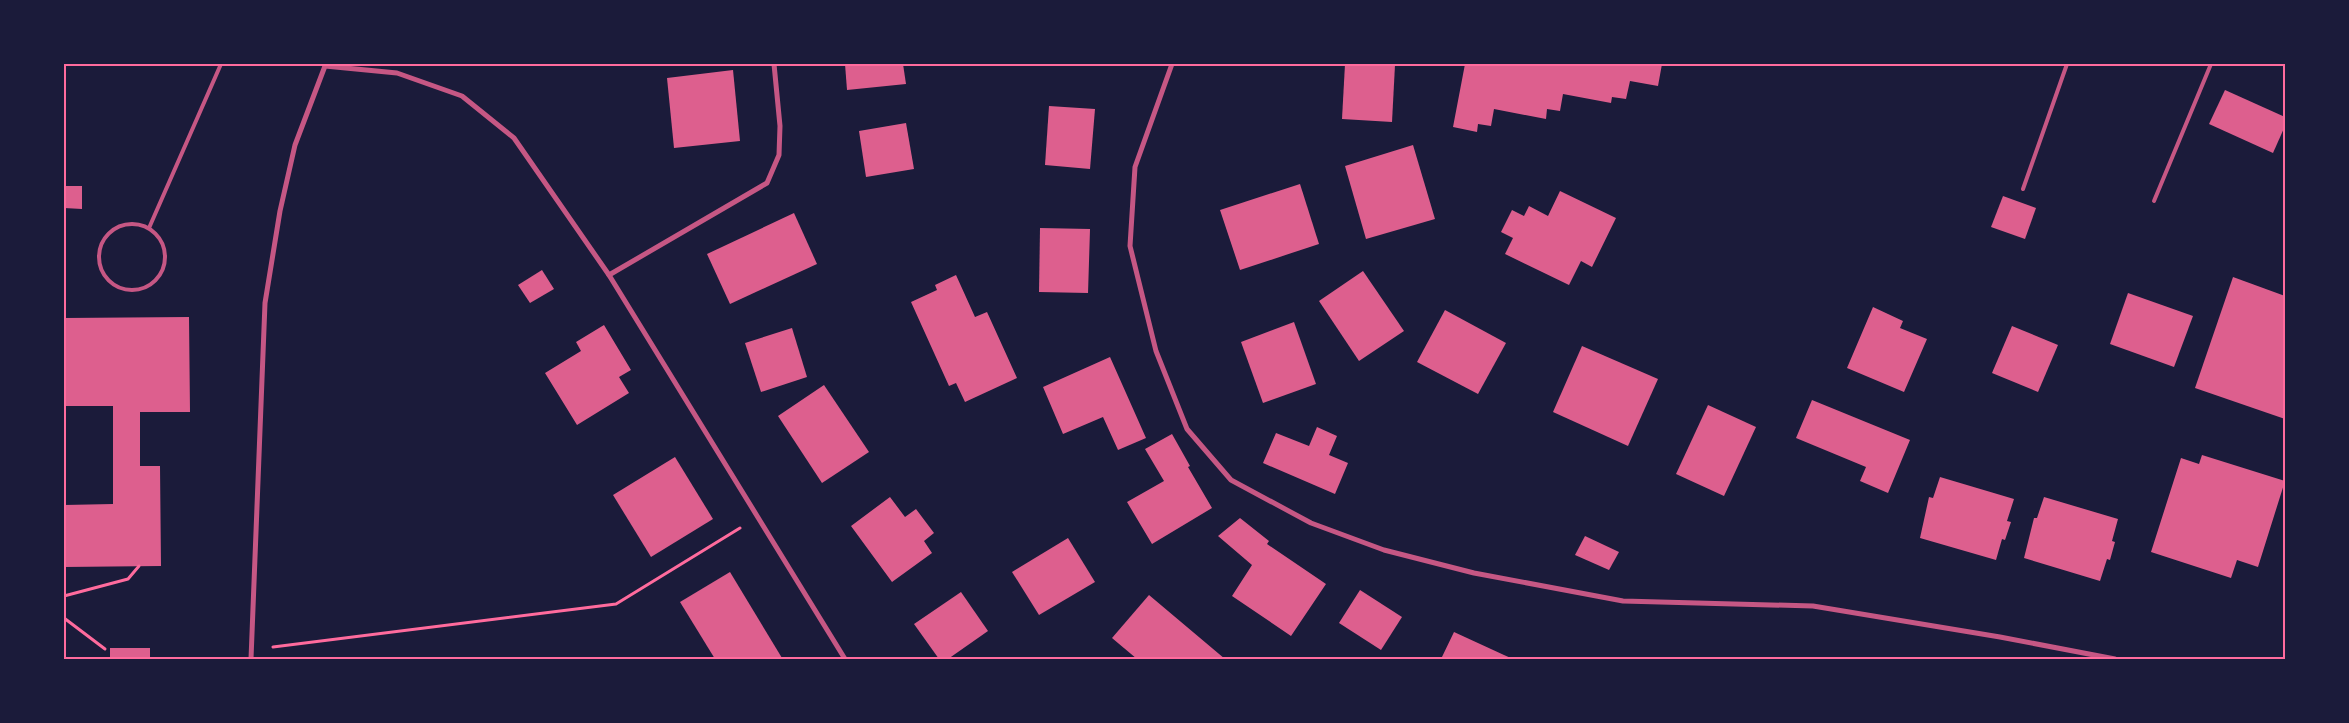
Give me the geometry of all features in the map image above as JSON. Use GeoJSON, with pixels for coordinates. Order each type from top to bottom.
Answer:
{"type":"FeatureCollection","features":[{"type":"Feature","properties":{"kind":"street"},"geometry":{"type":"LineString","coordinates":[[609,275],[767,183],[779,155],[780,126],[774,64]]}},
{"type":"Feature","properties":{"kind":"street"},"geometry":{"type":"LineString","coordinates":[[1172,64],[1135,167],[1130,246],[1156,351],[1187,429],[1231,480],[1311,523],[1384,550],[1474,573],[1623,601],[1813,606],[2000,637],[2115,659]]}},
{"type":"Feature","properties":{"kind":"street"},"geometry":{"type":"LineString","coordinates":[[252,659],[265,303],[280,210],[295,145],[323,65],[397,73],[462,96],[514,138],[609,275],[756,518],[845,659]]}},
{"type":"Feature","properties":{"kind":"lane"},"geometry":{"type":"LineString","coordinates":[[150,228],[221,64]]}},
{"type":"Feature","properties":{"kind":"lane"},"geometry":{"type":"LineString","coordinates":[[2023,189],[2067,64]]}},
{"type":"Feature","properties":{"kind":"lane"},"geometry":{"type":"LineString","coordinates":[[2154,201],[2210,64]]}},
{"type":"Feature","properties":{"kind":"lane"},"geometry":{"type":"LineString","coordinates":[[137,224],[150,228],[159,237],[164,249],[165,262],[161,274],[152,283],[140,289],[128,289],[115,285],[106,276],[100,265],[99,252],[104,240],[113,230],[124,225],[137,224]]}},
{"type":"Feature","properties":{"kind":"path"},"geometry":{"type":"LineString","coordinates":[[252,650],[616,604],[756,518]]}},
{"type":"Feature","properties":{"kind":"path"},"geometry":{"type":"LineString","coordinates":[[64,596],[128,579],[139,566]]}},
{"type":"Feature","properties":{"kind":"path"},"geometry":{"type":"LineString","coordinates":[[64,618],[105,649]]}},
{"type":"Feature","properties":{"kind":"building"},"geometry":{"type":"Polygon","coordinates":[[[845,64],[903,64],[906,84],[847,90],[845,64]]]}},
{"type":"Feature","properties":{"kind":"building"},"geometry":{"type":"Polygon","coordinates":[[[1039,64],[1088,64],[1088,65],[1039,66],[1039,64]]]}},
{"type":"Feature","properties":{"kind":"building"},"geometry":{"type":"Polygon","coordinates":[[[1345,64],[1395,65],[1392,122],[1342,119],[1345,64]]]}},
{"type":"Feature","properties":{"kind":"building"},"geometry":{"type":"Polygon","coordinates":[[[1465,64],[1662,64],[1658,86],[1630,81],[1626,99],[1612,97],[1611,103],[1563,94],[1560,111],[1547,109],[1546,119],[1494,109],[1491,126],[1478,124],[1477,132],[1453,127],[1465,64]]]}},
{"type":"Feature","properties":{"kind":"building"},"geometry":{"type":"Polygon","coordinates":[[[733,70],[740,141],[674,148],[667,78],[733,70]]]}},
{"type":"Feature","properties":{"kind":"building"},"geometry":{"type":"Polygon","coordinates":[[[2225,90],[2285,117],[2285,126],[2273,153],[2209,124],[2225,90]]]}},
{"type":"Feature","properties":{"kind":"building"},"geometry":{"type":"Polygon","coordinates":[[[1049,106],[1095,109],[1090,169],[1045,165],[1049,106]]]}},
{"type":"Feature","properties":{"kind":"building"},"geometry":{"type":"Polygon","coordinates":[[[906,123],[914,169],[866,177],[859,131],[906,123]]]}},
{"type":"Feature","properties":{"kind":"building"},"geometry":{"type":"Polygon","coordinates":[[[1413,145],[1435,219],[1366,239],[1345,166],[1413,145]]]}},
{"type":"Feature","properties":{"kind":"building"},"geometry":{"type":"Polygon","coordinates":[[[1300,184],[1319,244],[1240,270],[1220,210],[1300,184]]]}},
{"type":"Feature","properties":{"kind":"building"},"geometry":{"type":"Polygon","coordinates":[[[64,186],[82,186],[82,209],[64,208],[64,186]]]}},
{"type":"Feature","properties":{"kind":"building"},"geometry":{"type":"Polygon","coordinates":[[[1560,191],[1616,218],[1592,267],[1581,261],[1569,285],[1505,254],[1513,238],[1501,232],[1512,210],[1524,216],[1529,206],[1548,216],[1560,191]]]}},
{"type":"Feature","properties":{"kind":"building"},"geometry":{"type":"Polygon","coordinates":[[[2003,196],[2036,208],[2025,239],[1991,227],[2003,196]]]}},
{"type":"Feature","properties":{"kind":"building"},"geometry":{"type":"Polygon","coordinates":[[[794,213],[817,264],[730,304],[707,254],[794,213]]]}},
{"type":"Feature","properties":{"kind":"building"},"geometry":{"type":"Polygon","coordinates":[[[1040,228],[1090,229],[1088,293],[1039,292],[1040,228]]]}},
{"type":"Feature","properties":{"kind":"building"},"geometry":{"type":"Polygon","coordinates":[[[542,270],[554,289],[530,303],[518,285],[542,270]]]}},
{"type":"Feature","properties":{"kind":"building"},"geometry":{"type":"Polygon","coordinates":[[[1363,271],[1404,331],[1359,361],[1319,301],[1363,271]]]}},
{"type":"Feature","properties":{"kind":"building"},"geometry":{"type":"Polygon","coordinates":[[[956,275],[975,317],[987,312],[1017,378],[965,402],[956,383],[949,386],[911,302],[937,290],[935,285],[956,275]]]}},
{"type":"Feature","properties":{"kind":"building"},"geometry":{"type":"Polygon","coordinates":[[[2233,277],[2285,296],[2285,419],[2195,388],[2233,277]]]}},
{"type":"Feature","properties":{"kind":"building"},"geometry":{"type":"Polygon","coordinates":[[[2128,293],[2193,316],[2174,367],[2110,344],[2128,293]]]}},
{"type":"Feature","properties":{"kind":"building"},"geometry":{"type":"Polygon","coordinates":[[[1873,307],[1903,321],[1900,328],[1927,339],[1904,392],[1847,368],[1873,307]]]}},
{"type":"Feature","properties":{"kind":"building"},"geometry":{"type":"Polygon","coordinates":[[[1445,310],[1506,343],[1478,394],[1417,362],[1445,310]]]}},
{"type":"Feature","properties":{"kind":"building"},"geometry":{"type":"Polygon","coordinates":[[[189,317],[190,412],[140,412],[140,466],[160,466],[161,566],[64,567],[64,505],[113,504],[113,406],[64,406],[64,318],[189,317]]]}},
{"type":"Feature","properties":{"kind":"building"},"geometry":{"type":"Polygon","coordinates":[[[1294,322],[1316,384],[1263,403],[1241,342],[1294,322]]]}},
{"type":"Feature","properties":{"kind":"building"},"geometry":{"type":"Polygon","coordinates":[[[604,325],[631,370],[619,377],[629,393],[577,425],[545,373],[581,351],[576,342],[604,325]]]}},
{"type":"Feature","properties":{"kind":"building"},"geometry":{"type":"Polygon","coordinates":[[[2012,326],[2058,345],[2038,392],[1992,373],[2012,326]]]}},
{"type":"Feature","properties":{"kind":"building"},"geometry":{"type":"Polygon","coordinates":[[[792,328],[807,377],[761,392],[745,343],[792,328]]]}},
{"type":"Feature","properties":{"kind":"building"},"geometry":{"type":"Polygon","coordinates":[[[1582,346],[1658,379],[1628,446],[1553,412],[1582,346]]]}},
{"type":"Feature","properties":{"kind":"building"},"geometry":{"type":"Polygon","coordinates":[[[1110,357],[1146,438],[1118,450],[1103,417],[1063,434],[1043,387],[1110,357]]]}},
{"type":"Feature","properties":{"kind":"building"},"geometry":{"type":"Polygon","coordinates":[[[824,385],[869,452],[822,483],[778,416],[824,385]]]}},
{"type":"Feature","properties":{"kind":"building"},"geometry":{"type":"Polygon","coordinates":[[[1812,400],[1910,440],[1888,493],[1860,481],[1866,467],[1796,438],[1812,400]]]}},
{"type":"Feature","properties":{"kind":"building"},"geometry":{"type":"Polygon","coordinates":[[[1708,405],[1756,427],[1724,496],[1676,474],[1708,405]]]}},
{"type":"Feature","properties":{"kind":"building"},"geometry":{"type":"Polygon","coordinates":[[[1317,427],[1337,436],[1329,455],[1348,463],[1335,494],[1263,463],[1276,433],[1309,446],[1317,427]]]}},
{"type":"Feature","properties":{"kind":"building"},"geometry":{"type":"Polygon","coordinates":[[[1172,434],[1190,466],[1188,467],[1212,508],[1152,544],[1127,502],[1164,481],[1145,449],[1172,434]]]}},
{"type":"Feature","properties":{"kind":"building"},"geometry":{"type":"Polygon","coordinates":[[[2202,455],[2285,481],[2258,567],[2237,560],[2231,578],[2151,552],[2181,458],[2199,464],[2202,455]]]}},
{"type":"Feature","properties":{"kind":"building"},"geometry":{"type":"Polygon","coordinates":[[[675,457],[713,519],[651,557],[613,495],[675,457]]]}},
{"type":"Feature","properties":{"kind":"building"},"geometry":{"type":"Polygon","coordinates":[[[1940,477],[2014,499],[2007,521],[2011,522],[2005,540],[2002,539],[1996,560],[1920,538],[1929,497],[1933,498],[1940,477]]]}},
{"type":"Feature","properties":{"kind":"building"},"geometry":{"type":"Polygon","coordinates":[[[890,497],[905,517],[916,509],[934,533],[924,541],[932,553],[892,582],[851,526],[890,497]]]}},
{"type":"Feature","properties":{"kind":"building"},"geometry":{"type":"Polygon","coordinates":[[[2044,497],[2118,519],[2112,541],[2115,542],[2110,560],[2107,559],[2100,581],[2024,558],[2034,518],[2037,518],[2044,497]]]}},
{"type":"Feature","properties":{"kind":"building"},"geometry":{"type":"Polygon","coordinates":[[[1240,518],[1269,541],[1267,544],[1326,584],[1291,636],[1232,596],[1252,565],[1218,536],[1240,518]]]}},
{"type":"Feature","properties":{"kind":"building"},"geometry":{"type":"Polygon","coordinates":[[[1585,536],[1619,552],[1609,570],[1575,555],[1585,536]]]}},
{"type":"Feature","properties":{"kind":"building"},"geometry":{"type":"Polygon","coordinates":[[[1068,538],[1095,582],[1039,615],[1012,572],[1068,538]]]}},
{"type":"Feature","properties":{"kind":"building"},"geometry":{"type":"Polygon","coordinates":[[[730,572],[782,658],[715,659],[680,602],[730,572]]]}},
{"type":"Feature","properties":{"kind":"building"},"geometry":{"type":"Polygon","coordinates":[[[1360,590],[1402,617],[1381,650],[1339,623],[1360,590]]]}},
{"type":"Feature","properties":{"kind":"building"},"geometry":{"type":"Polygon","coordinates":[[[961,592],[988,631],[948,659],[939,659],[914,624],[961,592]]]}},
{"type":"Feature","properties":{"kind":"building"},"geometry":{"type":"Polygon","coordinates":[[[1149,595],[1225,659],[1137,659],[1112,638],[1149,595]]]}},
{"type":"Feature","properties":{"kind":"building"},"geometry":{"type":"Polygon","coordinates":[[[1454,632],[1504,655],[1513,659],[1441,659],[1454,632]]]}},
{"type":"Feature","properties":{"kind":"building"},"geometry":{"type":"Polygon","coordinates":[[[110,648],[150,648],[150,659],[110,659],[110,648]]]}}]}
